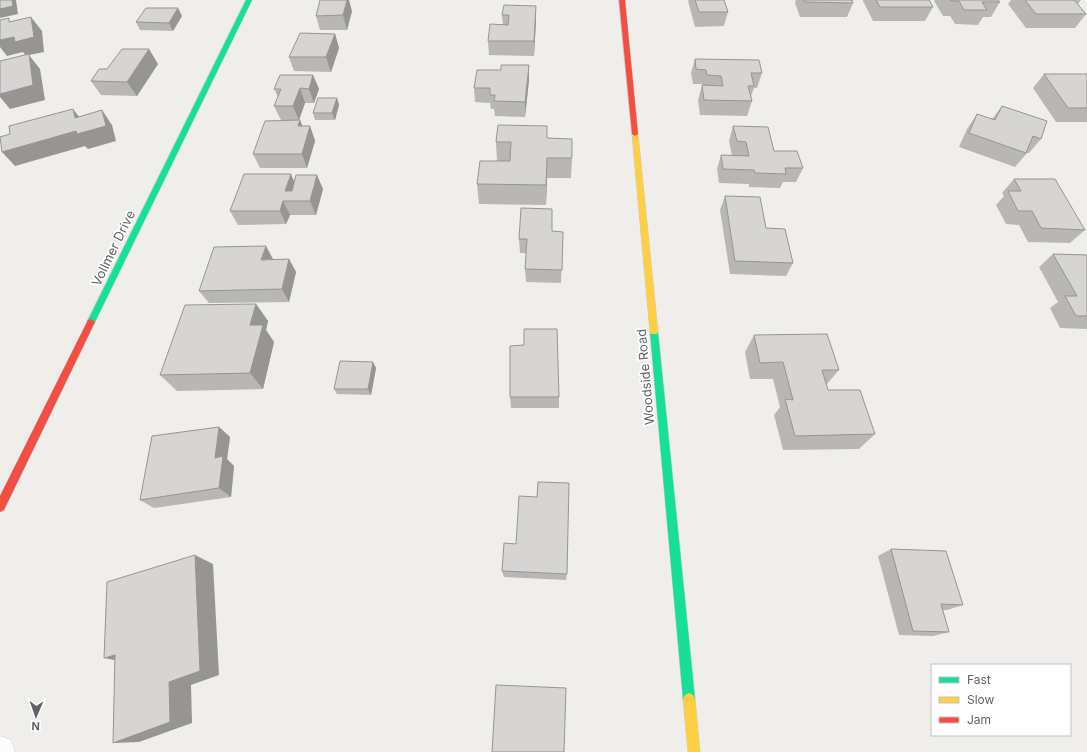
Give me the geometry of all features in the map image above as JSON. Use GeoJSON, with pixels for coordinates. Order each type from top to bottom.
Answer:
{"type":"FeatureCollection","features":[{"type":"Feature","properties":{"kind":"street","name":"Vollmer Drive"},"geometry":{"type":"LineString","coordinates":[[0,507],[249,0]]}},
{"type":"Feature","properties":{"kind":"street","name":"Woodside Road"},"geometry":{"type":"LineString","coordinates":[[622,0],[694,752]]}},
{"type":"Feature","properties":{"kind":"building"},"geometry":{"type":"Polygon","coordinates":[[[0,0],[12,0],[13,6],[0,9],[0,0]]]}},
{"type":"Feature","properties":{"kind":"building"},"geometry":{"type":"Polygon","coordinates":[[[320,0],[347,0],[343,15],[316,16],[320,0]]]}},
{"type":"Feature","properties":{"kind":"building"},"geometry":{"type":"Polygon","coordinates":[[[695,0],[724,0],[728,12],[699,12],[695,0]]]}},
{"type":"Feature","properties":{"kind":"building"},"geometry":{"type":"Polygon","coordinates":[[[804,0],[852,0],[853,3],[805,2],[804,0]]]}},
{"type":"Feature","properties":{"kind":"building"},"geometry":{"type":"Polygon","coordinates":[[[876,0],[929,0],[933,7],[880,7],[876,0]]]}},
{"type":"Feature","properties":{"kind":"building"},"geometry":{"type":"Polygon","coordinates":[[[950,0],[998,0],[1000,2],[982,2],[987,10],[964,10],[959,1],[950,0]]]}},
{"type":"Feature","properties":{"kind":"building"},"geometry":{"type":"Polygon","coordinates":[[[1025,0],[1074,0],[1086,14],[1036,14],[1025,0]]]}},
{"type":"Feature","properties":{"kind":"building"},"geometry":{"type":"Polygon","coordinates":[[[504,5],[536,6],[534,41],[488,41],[490,24],[508,25],[509,15],[502,15],[504,5]]]}},
{"type":"Feature","properties":{"kind":"building"},"geometry":{"type":"Polygon","coordinates":[[[146,8],[178,8],[169,23],[136,22],[146,8]]]}},
{"type":"Feature","properties":{"kind":"building"},"geometry":{"type":"Polygon","coordinates":[[[31,17],[34,37],[15,42],[14,37],[0,40],[0,20],[9,18],[9,22],[31,17]]]}},
{"type":"Feature","properties":{"kind":"building"},"geometry":{"type":"Polygon","coordinates":[[[300,33],[335,34],[326,57],[289,57],[300,33]]]}},
{"type":"Feature","properties":{"kind":"building"},"geometry":{"type":"Polygon","coordinates":[[[122,49],[149,49],[127,82],[91,81],[99,69],[107,69],[122,49]]]}},
{"type":"Feature","properties":{"kind":"building"},"geometry":{"type":"Polygon","coordinates":[[[29,54],[33,85],[0,94],[0,61],[29,54]]]}},
{"type":"Feature","properties":{"kind":"building"},"geometry":{"type":"Polygon","coordinates":[[[695,59],[759,60],[762,73],[751,73],[754,86],[748,86],[752,101],[704,100],[702,85],[723,86],[721,76],[707,75],[706,70],[696,69],[695,59]]]}},
{"type":"Feature","properties":{"kind":"building"},"geometry":{"type":"Polygon","coordinates":[[[501,65],[529,65],[525,102],[494,101],[495,95],[490,95],[490,88],[474,88],[477,70],[501,70],[501,65]]]}},
{"type":"Feature","properties":{"kind":"building"},"geometry":{"type":"Polygon","coordinates":[[[1044,74],[1087,74],[1087,108],[1068,108],[1044,74]]]}},
{"type":"Feature","properties":{"kind":"building"},"geometry":{"type":"Polygon","coordinates":[[[280,75],[313,75],[309,89],[300,88],[293,106],[274,106],[281,89],[274,89],[280,75]]]}},
{"type":"Feature","properties":{"kind":"building"},"geometry":{"type":"Polygon","coordinates":[[[318,98],[337,98],[332,113],[313,113],[318,98]]]}},
{"type":"Feature","properties":{"kind":"building"},"geometry":{"type":"Polygon","coordinates":[[[1002,106],[1047,121],[1041,139],[1033,136],[1026,153],[969,133],[977,114],[995,120],[1002,106]]]}},
{"type":"Feature","properties":{"kind":"building"},"geometry":{"type":"Polygon","coordinates":[[[73,109],[75,118],[102,110],[106,126],[77,134],[76,131],[2,152],[0,137],[10,134],[9,126],[73,109]]]}},
{"type":"Feature","properties":{"kind":"building"},"geometry":{"type":"Polygon","coordinates":[[[300,120],[298,126],[310,126],[302,154],[253,154],[265,121],[300,120]]]}},
{"type":"Feature","properties":{"kind":"building"},"geometry":{"type":"Polygon","coordinates":[[[498,125],[547,126],[547,138],[572,139],[572,158],[547,158],[546,185],[477,184],[480,161],[510,161],[511,142],[496,142],[498,125]]]}},
{"type":"Feature","properties":{"kind":"building"},"geometry":{"type":"Polygon","coordinates":[[[733,126],[768,127],[774,151],[797,151],[803,168],[785,168],[786,174],[755,173],[754,170],[723,169],[721,155],[749,156],[746,142],[737,141],[733,126]]]}},
{"type":"Feature","properties":{"kind":"building"},"geometry":{"type":"Polygon","coordinates":[[[244,174],[291,174],[285,191],[292,191],[296,175],[317,175],[310,201],[283,201],[280,211],[230,211],[244,174]]]}},
{"type":"Feature","properties":{"kind":"building"},"geometry":{"type":"Polygon","coordinates":[[[1014,179],[1055,179],[1085,230],[1041,228],[1032,211],[1018,211],[1008,191],[1021,191],[1014,179]]]}},
{"type":"Feature","properties":{"kind":"building"},"geometry":{"type":"Polygon","coordinates":[[[725,196],[760,197],[766,228],[785,229],[793,263],[735,261],[725,196]]]}},
{"type":"Feature","properties":{"kind":"building"},"geometry":{"type":"Polygon","coordinates":[[[521,208],[552,209],[552,231],[563,232],[562,270],[525,269],[527,239],[519,239],[521,208]]]}},
{"type":"Feature","properties":{"kind":"building"},"geometry":{"type":"Polygon","coordinates":[[[266,246],[261,260],[289,259],[282,289],[199,291],[214,247],[266,246]]]}},
{"type":"Feature","properties":{"kind":"building"},"geometry":{"type":"Polygon","coordinates":[[[1053,254],[1087,255],[1087,316],[1076,316],[1065,296],[1077,296],[1053,254]]]}},
{"type":"Feature","properties":{"kind":"building"},"geometry":{"type":"Polygon","coordinates":[[[256,304],[250,325],[263,325],[250,373],[160,375],[185,305],[256,304]]]}},
{"type":"Feature","properties":{"kind":"building"},"geometry":{"type":"Polygon","coordinates":[[[524,329],[557,329],[559,397],[510,397],[510,346],[524,345],[524,329]]]}},
{"type":"Feature","properties":{"kind":"building"},"geometry":{"type":"Polygon","coordinates":[[[827,334],[839,370],[822,370],[828,390],[860,390],[875,434],[795,436],[785,399],[793,400],[783,362],[760,363],[754,335],[827,334]]]}},
{"type":"Feature","properties":{"kind":"building"},"geometry":{"type":"Polygon","coordinates":[[[340,361],[373,362],[368,389],[334,389],[340,361]]]}},
{"type":"Feature","properties":{"kind":"building"},"geometry":{"type":"Polygon","coordinates":[[[219,427],[215,458],[223,456],[219,488],[140,500],[152,436],[219,427]]]}},
{"type":"Feature","properties":{"kind":"building"},"geometry":{"type":"Polygon","coordinates":[[[538,482],[569,483],[567,574],[502,571],[504,543],[516,544],[519,496],[537,497],[538,482]]]}},
{"type":"Feature","properties":{"kind":"building"},"geometry":{"type":"Polygon","coordinates":[[[891,549],[946,551],[963,605],[941,604],[949,632],[913,631],[891,549]]]}},
{"type":"Feature","properties":{"kind":"building"},"geometry":{"type":"Polygon","coordinates":[[[195,555],[200,671],[169,682],[170,722],[113,743],[115,655],[104,658],[107,582],[195,555]]]}},
{"type":"Feature","properties":{"kind":"building"},"geometry":{"type":"Polygon","coordinates":[[[496,685],[566,688],[564,752],[492,752],[496,685]]]}},
{"type":"Feature","properties":{"kind":"traffic: fast"},"geometry":{"type":"LineString","coordinates":[[91,322],[249,0]]}},
{"type":"Feature","properties":{"kind":"traffic: fast"},"geometry":{"type":"LineString","coordinates":[[654,332],[689,699]]}},
{"type":"Feature","properties":{"kind":"traffic: slow"},"geometry":{"type":"LineString","coordinates":[[635,134],[654,332]]}},
{"type":"Feature","properties":{"kind":"traffic: slow"},"geometry":{"type":"LineString","coordinates":[[689,699],[694,752]]}},
{"type":"Feature","properties":{"kind":"traffic: jam"},"geometry":{"type":"LineString","coordinates":[[622,0],[635,134]]}},
{"type":"Feature","properties":{"kind":"traffic: jam"},"geometry":{"type":"LineString","coordinates":[[0,507],[91,322]]}}]}
